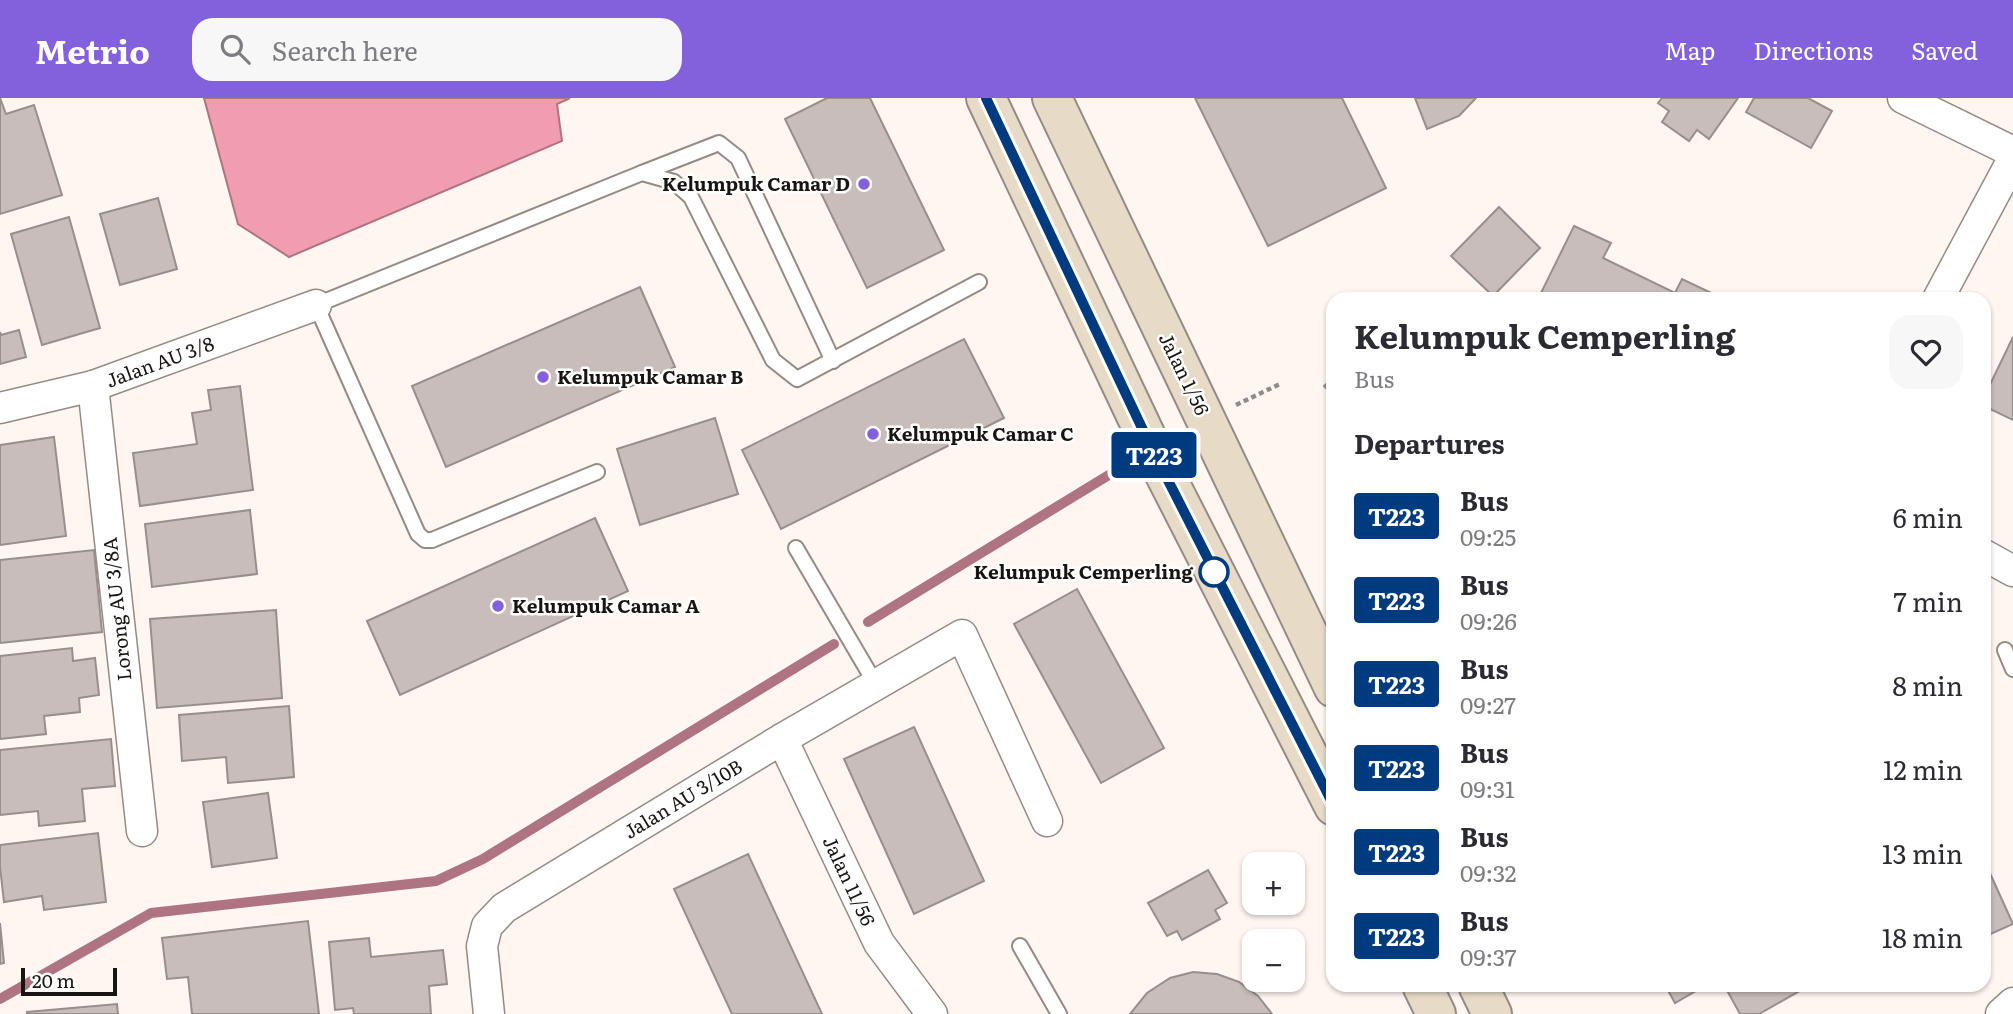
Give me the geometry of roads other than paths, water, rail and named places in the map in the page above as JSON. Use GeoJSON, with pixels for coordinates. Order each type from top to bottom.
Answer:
{"type":"FeatureCollection","features":[{"type":"Feature","properties":{"kind":"main road"},"geometry":{"type":"LineString","coordinates":[[986,98],[1151,447],[1326,790]]}},
{"type":"Feature","properties":{"kind":"main road","name":"Jalan 1/56"},"geometry":{"type":"LineString","coordinates":[[1052,98],[1326,671]]}},
{"type":"Feature","properties":{"kind":"main road"},"geometry":{"type":"LineString","coordinates":[[1425,992],[1436,1014]]}},
{"type":"Feature","properties":{"kind":"main road"},"geometry":{"type":"LineString","coordinates":[[1481,992],[1492,1014]]}},
{"type":"Feature","properties":{"kind":"street"},"geometry":{"type":"LineString","coordinates":[[1903,98],[2013,152]]}},
{"type":"Feature","properties":{"kind":"street"},"geometry":{"type":"LineString","coordinates":[[1942,292],[2013,159]]}},
{"type":"Feature","properties":{"kind":"street","name":"Jalan AU 3/8"},"geometry":{"type":"LineString","coordinates":[[0,408],[93,387],[316,305]]}},
{"type":"Feature","properties":{"kind":"street","name":"Lorong AU 3/8A"},"geometry":{"type":"LineString","coordinates":[[93,387],[142,831]]}},
{"type":"Feature","properties":{"kind":"street"},"geometry":{"type":"LineString","coordinates":[[1991,559],[2013,571]]}},
{"type":"Feature","properties":{"kind":"street","name":"Jalan AU 3/10B"},"geometry":{"type":"LineString","coordinates":[[489,1014],[482,946],[487,926],[504,908],[782,739],[962,635],[1047,821]]}},
{"type":"Feature","properties":{"kind":"street","name":"Jalan 11/56"},"geometry":{"type":"LineString","coordinates":[[782,739],[878,943],[932,1014]]}},
{"type":"Feature","properties":{"kind":"street"},"geometry":{"type":"LineString","coordinates":[[2001,1014],[2013,1003]]}},
{"type":"Feature","properties":{"kind":"lane"},"geometry":{"type":"LineString","coordinates":[[597,472],[432,540],[425,540],[418,534],[316,305],[719,144],[738,158],[833,361]]}},
{"type":"Feature","properties":{"kind":"lane"},"geometry":{"type":"LineString","coordinates":[[642,173],[674,182],[691,197],[772,360],[797,379],[979,282]]}},
{"type":"Feature","properties":{"kind":"lane"},"geometry":{"type":"LineString","coordinates":[[796,548],[875,684]]}},
{"type":"Feature","properties":{"kind":"lane"},"geometry":{"type":"LineString","coordinates":[[2005,650],[2013,669]]}},
{"type":"Feature","properties":{"kind":"lane"},"geometry":{"type":"LineString","coordinates":[[1020,946],[1059,1014]]}},
{"type":"Feature","properties":{"kind":"waterway"},"geometry":{"type":"LineString","coordinates":[[868,622],[1140,456]]}},
{"type":"Feature","properties":{"kind":"waterway"},"geometry":{"type":"LineString","coordinates":[[0,999],[151,913],[436,881],[483,859],[834,644]]}},
{"type":"Feature","properties":{"kind":"place","name":"Kelumpuk Camar D"},"geometry":{"type":"Point","coordinates":[864,184]}},
{"type":"Feature","properties":{"kind":"place","name":"Kelumpuk Camar B"},"geometry":{"type":"Point","coordinates":[543,377]}},
{"type":"Feature","properties":{"kind":"place","name":"Kelumpuk Camar C"},"geometry":{"type":"Point","coordinates":[873,434]}},
{"type":"Feature","properties":{"kind":"place","name":"Kelumpuk Cemperling"},"geometry":{"type":"Point","coordinates":[1214,572]}},
{"type":"Feature","properties":{"kind":"place","name":"Kelumpuk Camar A"},"geometry":{"type":"Point","coordinates":[498,606]}}]}
